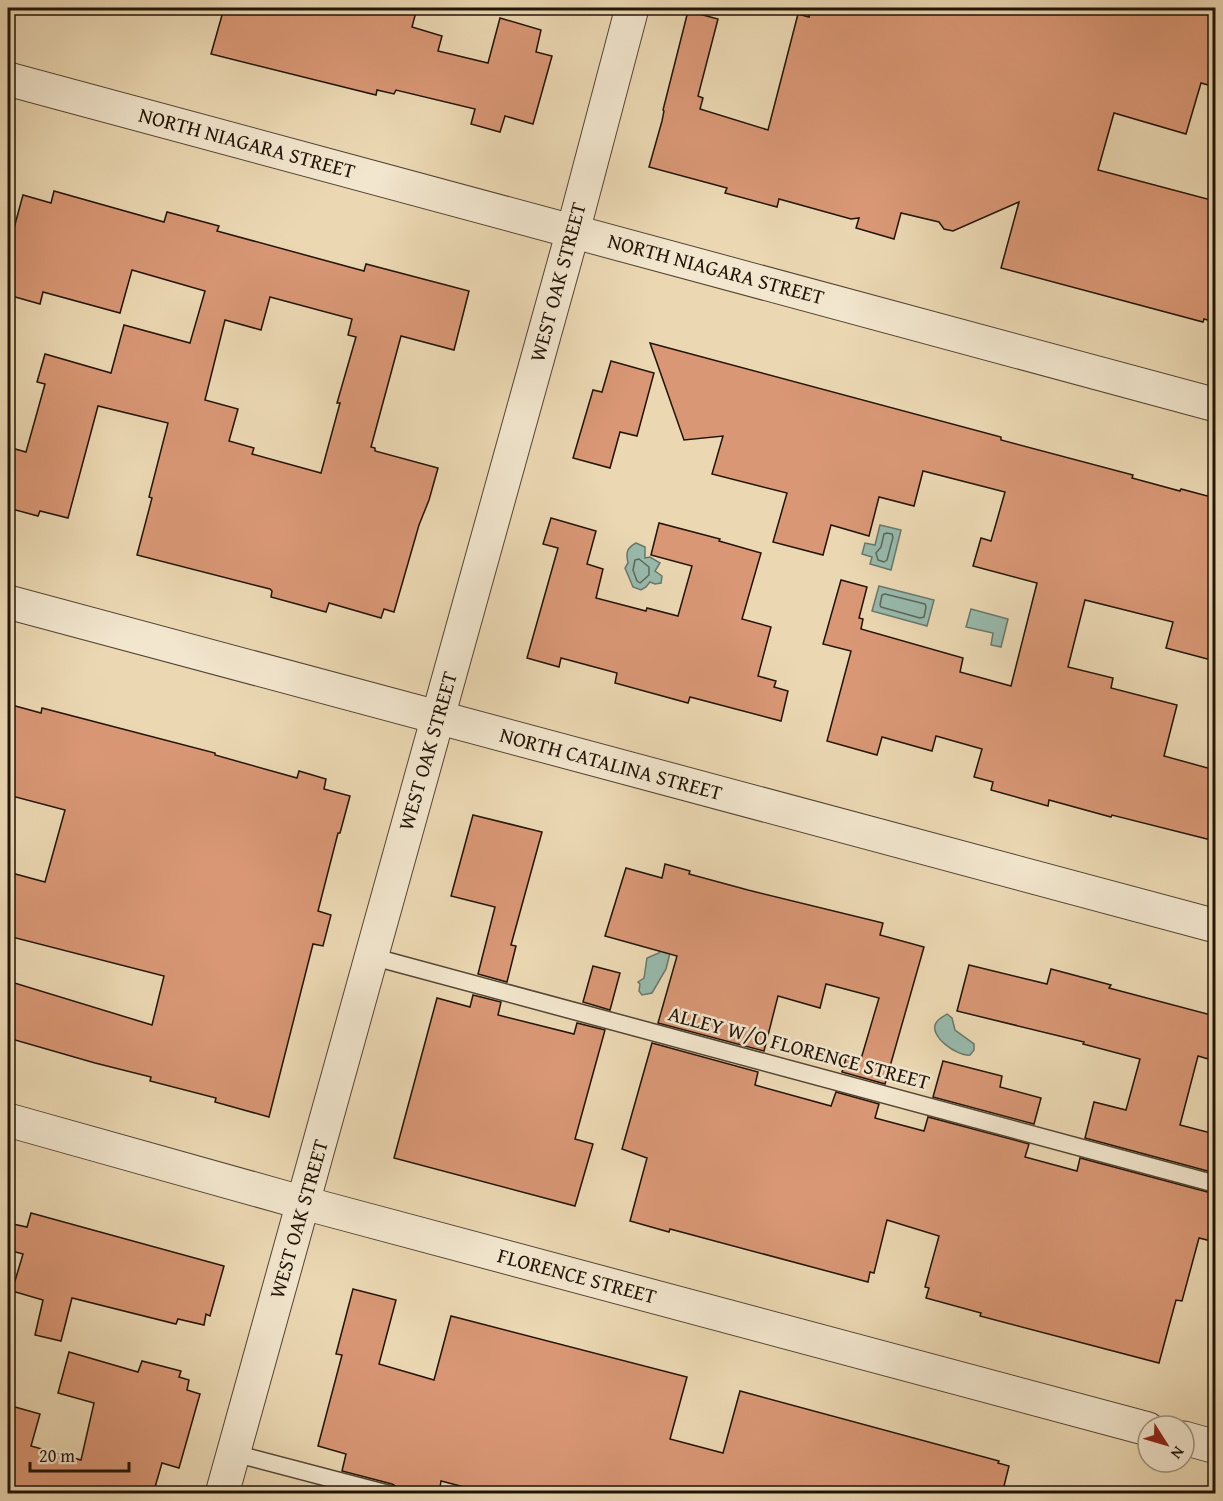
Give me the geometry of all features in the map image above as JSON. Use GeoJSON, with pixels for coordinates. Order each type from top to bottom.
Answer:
{"type":"FeatureCollection","features":[{"type":"Feature","properties":{"kind":"street","name":"WEST OAK STREET"},"geometry":{"type":"LineString","coordinates":[[222,1494],[633,8]]}},
{"type":"Feature","properties":{"kind":"street","name":"NORTH NIAGARA STREET"},"geometry":{"type":"LineString","coordinates":[[8,79],[1215,405]]}},
{"type":"Feature","properties":{"kind":"street","name":"NORTH CATALINA STREET"},"geometry":{"type":"LineString","coordinates":[[8,602],[1215,926]]}},
{"type":"Feature","properties":{"kind":"street","name":"FLORENCE STREET"},"geometry":{"type":"LineString","coordinates":[[8,1120],[304,1203],[1136,1426]]}},
{"type":"Feature","properties":{"kind":"street"},"geometry":{"type":"LineString","coordinates":[[1196,1441],[1215,1447]]}},
{"type":"Feature","properties":{"kind":"lane","name":"ALLEY W/O FLORENCE STREET"},"geometry":{"type":"LineString","coordinates":[[370,956],[1215,1184]]}},
{"type":"Feature","properties":{"kind":"lane"},"geometry":{"type":"LineString","coordinates":[[233,1453],[389,1494]]}},
{"type":"Feature","properties":{"kind":"water"},"geometry":{"type":"Polygon","coordinates":[[[880,525],[901,530],[891,570],[870,564],[872,557],[862,554],[865,543],[875,545],[880,525]]]}},
{"type":"Feature","properties":{"kind":"water"},"geometry":{"type":"Polygon","coordinates":[[[636,543],[645,547],[645,558],[650,557],[660,563],[655,571],[662,576],[661,583],[650,582],[641,590],[633,587],[625,568],[630,547],[636,543]]]}},
{"type":"Feature","properties":{"kind":"water"},"geometry":{"type":"Polygon","coordinates":[[[879,586],[934,600],[927,626],[872,611],[879,586]]]}},
{"type":"Feature","properties":{"kind":"water"},"geometry":{"type":"Polygon","coordinates":[[[971,609],[1008,619],[1001,647],[991,645],[993,633],[966,627],[971,609]]]}},
{"type":"Feature","properties":{"kind":"water"},"geometry":{"type":"Polygon","coordinates":[[[663,947],[670,953],[666,969],[652,993],[642,995],[638,982],[644,978],[647,958],[659,953],[663,947]]]}},
{"type":"Feature","properties":{"kind":"water"},"geometry":{"type":"Polygon","coordinates":[[[947,1014],[952,1018],[955,1030],[974,1044],[974,1050],[970,1055],[958,1053],[945,1045],[936,1034],[936,1023],[947,1014]]]}},
{"type":"Feature","properties":{"kind":"building"},"geometry":{"type":"Polygon","coordinates":[[[224,8],[417,8],[412,27],[442,36],[438,51],[488,63],[500,18],[541,30],[536,52],[552,56],[533,124],[505,116],[500,132],[471,124],[475,109],[396,90],[394,94],[377,90],[376,95],[211,54],[224,8]]]}},
{"type":"Feature","properties":{"kind":"building"},"geometry":{"type":"Polygon","coordinates":[[[811,8],[1215,8],[1215,87],[1201,83],[1186,134],[1114,113],[1098,170],[1215,201],[1215,322],[1204,319],[1203,322],[1001,268],[1019,202],[953,231],[944,229],[939,222],[901,213],[894,239],[856,228],[859,218],[851,219],[779,199],[777,207],[725,193],[727,188],[649,167],[688,11],[718,19],[698,96],[703,98],[700,109],[768,130],[798,14],[809,17],[811,8]]]}},
{"type":"Feature","properties":{"kind":"building"},"geometry":{"type":"Polygon","coordinates":[[[54,191],[164,222],[167,212],[219,226],[217,231],[364,271],[366,264],[469,291],[454,350],[401,336],[371,447],[375,448],[375,451],[438,468],[394,612],[384,609],[381,618],[329,603],[326,612],[271,597],[270,589],[137,555],[168,423],[98,406],[68,518],[40,511],[38,516],[8,508],[8,447],[26,452],[45,384],[37,382],[45,354],[111,373],[124,325],[190,343],[205,291],[132,270],[120,313],[43,292],[40,304],[8,295],[8,274],[14,252],[8,250],[23,195],[51,203],[54,191]],[[270,297],[261,330],[225,320],[205,400],[238,409],[229,441],[254,448],[252,454],[321,473],[340,403],[337,403],[356,337],[348,335],[352,319],[270,297]]]}},
{"type":"Feature","properties":{"kind":"building"},"geometry":{"type":"Polygon","coordinates":[[[650,343],[1001,437],[1001,440],[1133,475],[1132,478],[1215,498],[1215,661],[1166,648],[1173,622],[1085,600],[1068,667],[1113,678],[1111,688],[1177,705],[1164,756],[1215,770],[1215,841],[1049,800],[1048,806],[991,790],[993,782],[974,777],[982,749],[936,736],[932,751],[882,737],[877,755],[827,741],[851,651],[823,644],[841,580],[867,587],[859,618],[863,619],[861,629],[963,658],[960,672],[1011,686],[1037,583],[973,566],[981,538],[991,541],[1005,492],[923,471],[914,506],[879,497],[869,536],[831,525],[823,555],[773,542],[787,493],[712,474],[723,436],[684,440],[650,343]]]}},
{"type":"Feature","properties":{"kind":"building"},"geometry":{"type":"Polygon","coordinates":[[[611,361],[654,373],[637,436],[620,432],[610,468],[573,458],[593,390],[602,392],[611,361]]]}},
{"type":"Feature","properties":{"kind":"building"},"geometry":{"type":"Polygon","coordinates":[[[551,518],[596,531],[587,564],[603,569],[596,598],[646,611],[647,608],[678,616],[692,566],[651,555],[659,523],[720,539],[719,541],[761,553],[742,619],[771,627],[758,676],[776,681],[774,687],[788,691],[781,721],[690,697],[688,703],[615,683],[617,673],[561,658],[559,667],[527,658],[558,548],[543,544],[551,518]]]}},
{"type":"Feature","properties":{"kind":"building"},"geometry":{"type":"Polygon","coordinates":[[[8,704],[41,713],[42,708],[215,753],[215,755],[297,778],[299,771],[326,779],[324,789],[350,796],[318,911],[331,915],[323,946],[313,944],[269,1117],[215,1102],[216,1098],[150,1081],[151,1077],[8,1038],[8,981],[152,1025],[164,976],[8,936],[8,872],[45,882],[65,810],[8,795],[8,704]]]}},
{"type":"Feature","properties":{"kind":"building"},"geometry":{"type":"Polygon","coordinates":[[[473,815],[542,832],[511,945],[516,946],[507,982],[478,974],[495,907],[451,896],[473,815]]]}},
{"type":"Feature","properties":{"kind":"building"},"geometry":{"type":"Polygon","coordinates":[[[665,864],[690,871],[689,874],[748,890],[883,923],[880,935],[924,947],[885,1084],[842,1072],[847,1055],[861,1059],[879,998],[826,984],[820,1008],[778,996],[764,1051],[658,1023],[677,956],[605,936],[626,868],[662,878],[665,864]]]}},
{"type":"Feature","properties":{"kind":"building"},"geometry":{"type":"Polygon","coordinates":[[[969,965],[1047,984],[1051,969],[1111,985],[1109,988],[1215,1016],[1215,1061],[1198,1056],[1180,1125],[1215,1134],[1215,1173],[1085,1138],[1094,1102],[1126,1110],[1140,1059],[1083,1044],[1084,1042],[957,1011],[969,965]]]}},
{"type":"Feature","properties":{"kind":"building"},"geometry":{"type":"Polygon","coordinates":[[[593,966],[620,973],[610,1010],[583,1002],[593,966]]]}},
{"type":"Feature","properties":{"kind":"building"},"geometry":{"type":"Polygon","coordinates":[[[473,995],[501,1002],[498,1015],[574,1034],[577,1023],[605,1030],[575,1139],[593,1144],[575,1206],[394,1158],[437,998],[470,1007],[473,995]]]}},
{"type":"Feature","properties":{"kind":"building"},"geometry":{"type":"Polygon","coordinates":[[[652,1043],[758,1072],[755,1085],[831,1106],[836,1092],[879,1104],[875,1118],[924,1131],[928,1117],[1029,1144],[1025,1157],[1077,1171],[1080,1158],[1215,1194],[1215,1242],[1199,1238],[1182,1301],[1176,1300],[1159,1363],[980,1316],[981,1313],[926,1298],[929,1288],[925,1287],[939,1236],[887,1220],[874,1273],[870,1272],[868,1282],[670,1229],[669,1232],[630,1221],[647,1158],[622,1149],[652,1043]]]}},
{"type":"Feature","properties":{"kind":"building"},"geometry":{"type":"Polygon","coordinates":[[[943,1061],[1002,1076],[1000,1087],[1041,1098],[1034,1124],[933,1097],[943,1061]]]}},
{"type":"Feature","properties":{"kind":"building"},"geometry":{"type":"Polygon","coordinates":[[[31,1213],[224,1266],[210,1316],[206,1314],[204,1325],[178,1319],[176,1324],[72,1298],[61,1341],[35,1335],[43,1300],[12,1291],[23,1254],[8,1250],[8,1223],[27,1227],[31,1213]]]}},
{"type":"Feature","properties":{"kind":"building"},"geometry":{"type":"Polygon","coordinates":[[[353,1289],[396,1300],[379,1364],[434,1380],[451,1316],[687,1377],[670,1439],[723,1453],[740,1391],[999,1461],[998,1463],[1009,1466],[1002,1494],[491,1494],[441,1481],[439,1494],[399,1494],[397,1487],[392,1484],[342,1471],[346,1454],[318,1446],[342,1355],[336,1354],[353,1289]]]}},
{"type":"Feature","properties":{"kind":"building"},"geometry":{"type":"Polygon","coordinates":[[[69,1352],[138,1372],[142,1361],[181,1371],[179,1377],[189,1380],[187,1390],[200,1394],[179,1468],[162,1463],[153,1494],[8,1494],[8,1405],[40,1414],[31,1446],[81,1460],[94,1403],[58,1393],[69,1352]]]}}]}
